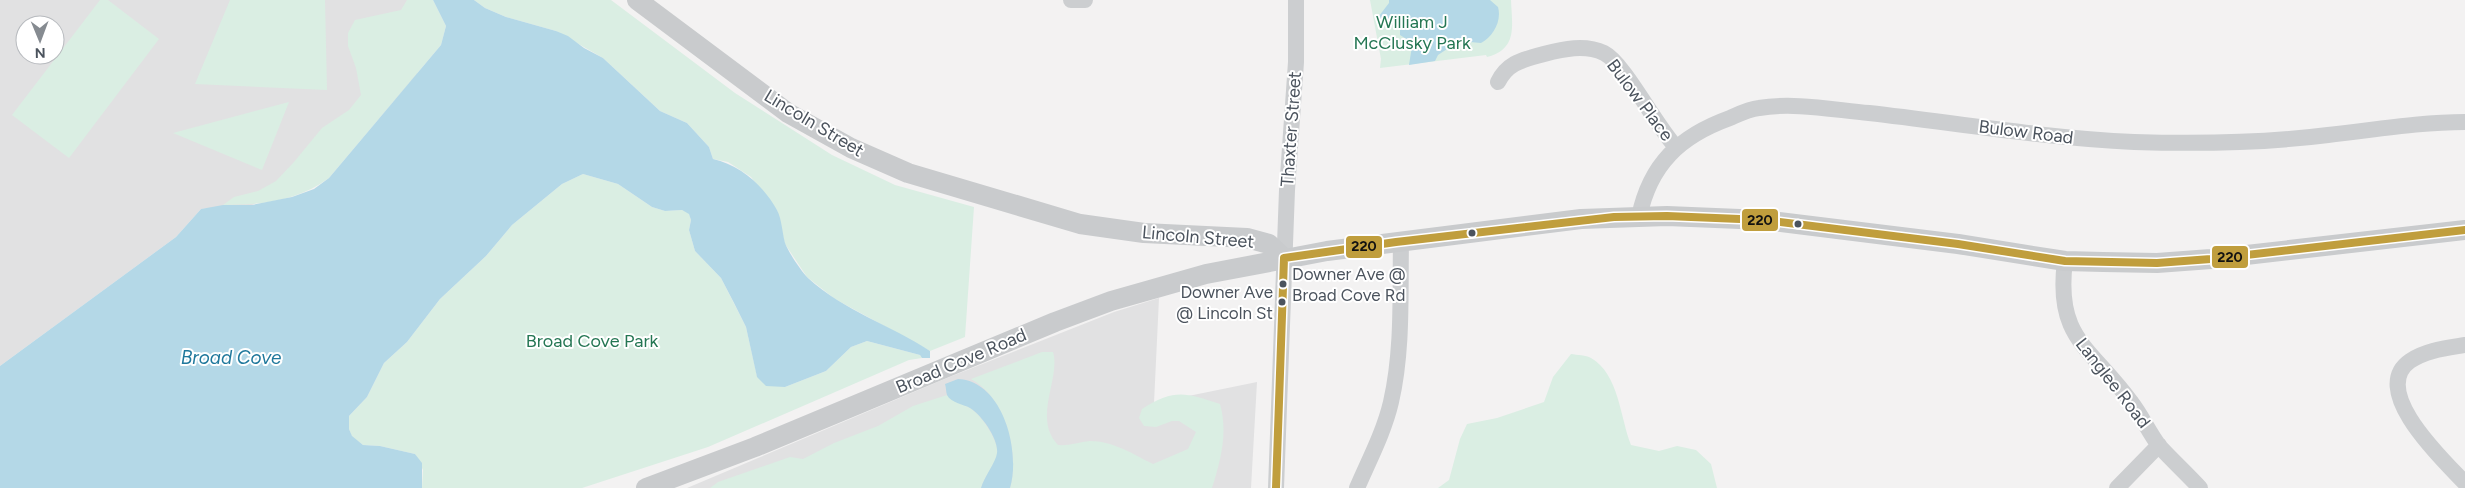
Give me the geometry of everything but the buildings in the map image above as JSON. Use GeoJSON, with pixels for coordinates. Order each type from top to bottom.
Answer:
{"type":"FeatureCollection","features":[{"type":"Feature","properties":{"kind":"main road","name":"Lincoln Street"},"geometry":{"type":"LineString","coordinates":[[637,0],[788,112],[851,148],[878,160],[935,182],[1080,224],[1118,230],[1247,238],[1269,244],[1284,258]]}},
{"type":"Feature","properties":{"kind":"main road"},"geometry":{"type":"LineString","coordinates":[[1284,258],[1401,241],[1581,219],[1639,217],[1764,220],[1958,244],[2065,261],[2157,263],[2313,248],[2465,230]]}},
{"type":"Feature","properties":{"kind":"main road","name":"Broad Cove Road"},"geometry":{"type":"LineString","coordinates":[[646,488],[746,450],[1111,301],[1206,274],[1284,258]]}},
{"type":"Feature","properties":{"kind":"street"},"geometry":{"type":"LineString","coordinates":[[1071,0],[1086,0]]}},
{"type":"Feature","properties":{"kind":"street","name":"Thaxter Street"},"geometry":{"type":"LineString","coordinates":[[1276,488],[1284,258],[1296,62],[1296,0]]}},
{"type":"Feature","properties":{"kind":"street","name":"Bulow Place"},"geometry":{"type":"LineString","coordinates":[[1498,82],[1503,72],[1514,62],[1573,48],[1597,50],[1617,64],[1665,136],[1676,147]]}},
{"type":"Feature","properties":{"kind":"street","name":"Bulow Road"},"geometry":{"type":"LineString","coordinates":[[1639,217],[1650,180],[1676,147],[1715,123],[1759,108],[1800,106],[2062,137],[2135,142],[2264,140],[2327,136],[2408,125],[2465,122]]}},
{"type":"Feature","properties":{"kind":"street"},"geometry":{"type":"LineString","coordinates":[[1358,488],[1386,418],[1394,388],[1399,339],[1401,241]]}},
{"type":"Feature","properties":{"kind":"street","name":"Langlee Road"},"geometry":{"type":"LineString","coordinates":[[2065,261],[2062,284],[2063,304],[2072,330],[2091,357],[2131,402],[2159,445],[2200,488]]}},
{"type":"Feature","properties":{"kind":"street"},"geometry":{"type":"LineString","coordinates":[[2465,345],[2435,350],[2410,361],[2400,373],[2398,391],[2402,407],[2465,483]]}},
{"type":"Feature","properties":{"kind":"street"},"geometry":{"type":"LineString","coordinates":[[2117,488],[2159,445]]}},
{"type":"Feature","properties":{"kind":"shaded area"},"geometry":{"type":"Polygon","coordinates":[[[0,0],[433,0],[417,74],[348,154],[252,205],[201,209],[176,237],[0,366],[0,0]]]}},
{"type":"Feature","properties":{"kind":"shaded area"},"geometry":{"type":"Polygon","coordinates":[[[1159,298],[1154,403],[1257,382],[1251,488],[687,488],[947,378],[1114,312],[1159,298]]]}},
{"type":"Feature","properties":{"kind":"green space"},"geometry":{"type":"Polygon","coordinates":[[[100,0],[108,0],[159,39],[69,158],[12,115],[50,65],[65,65],[65,46],[100,0]]]}},
{"type":"Feature","properties":{"kind":"green space"},"geometry":{"type":"Polygon","coordinates":[[[230,0],[325,0],[327,90],[195,84],[230,0]]]}},
{"type":"Feature","properties":{"kind":"green space"},"geometry":{"type":"Polygon","coordinates":[[[407,0],[433,0],[446,26],[441,45],[329,178],[317,186],[292,197],[265,203],[223,205],[234,197],[258,191],[276,181],[322,128],[349,110],[361,95],[356,68],[348,46],[348,33],[355,20],[401,10],[407,0]]]}},
{"type":"Feature","properties":{"kind":"green space"},"geometry":{"type":"Polygon","coordinates":[[[474,0],[611,0],[735,93],[832,155],[895,185],[974,207],[965,337],[930,351],[835,299],[807,277],[785,244],[777,210],[751,177],[728,162],[713,159],[709,147],[687,123],[660,111],[603,58],[556,31],[506,17],[485,8],[474,0]]]}},
{"type":"Feature","properties":{"kind":"green space","name":"William J McClusky Park"},"geometry":{"type":"Polygon","coordinates":[[[1370,0],[1511,0],[1511,35],[1504,48],[1487,57],[1486,55],[1380,68],[1381,59],[1370,0]]]}},
{"type":"Feature","properties":{"kind":"green space"},"geometry":{"type":"Polygon","coordinates":[[[289,102],[262,170],[173,133],[289,102]]]}},
{"type":"Feature","properties":{"kind":"green space","name":"Broad Cove Park"},"geometry":{"type":"Polygon","coordinates":[[[583,174],[618,184],[652,207],[665,211],[682,210],[689,213],[691,220],[689,230],[695,251],[721,278],[746,327],[757,376],[785,387],[826,371],[851,347],[867,341],[920,355],[922,358],[909,360],[708,447],[582,488],[422,488],[423,470],[415,454],[380,446],[363,445],[352,437],[349,429],[349,416],[367,397],[384,363],[407,342],[440,299],[486,256],[512,225],[562,184],[583,174]]]}},
{"type":"Feature","properties":{"kind":"green space"},"geometry":{"type":"Polygon","coordinates":[[[1042,352],[1053,352],[1054,374],[1047,411],[1047,423],[1058,445],[1090,441],[1107,443],[1153,464],[1188,449],[1196,432],[1179,421],[1172,421],[1156,427],[1144,426],[1139,418],[1142,409],[1163,398],[1181,394],[1220,404],[1223,436],[1218,467],[1212,488],[1010,488],[1013,474],[1013,459],[1007,427],[993,399],[983,387],[971,379],[1042,352]]]}},
{"type":"Feature","properties":{"kind":"green space"},"geometry":{"type":"Polygon","coordinates":[[[1571,354],[1591,358],[1608,374],[1631,445],[1659,451],[1677,446],[1696,450],[1711,464],[1717,488],[1438,488],[1449,480],[1460,439],[1467,424],[1497,418],[1544,402],[1553,377],[1571,354]]]}},
{"type":"Feature","properties":{"kind":"green space"},"geometry":{"type":"Polygon","coordinates":[[[947,395],[975,411],[994,438],[998,452],[997,457],[981,488],[710,488],[718,482],[790,457],[803,459],[834,443],[878,426],[913,406],[947,395]]]}},
{"type":"Feature","properties":{"kind":"water","name":"Broad Cove"},"geometry":{"type":"Polygon","coordinates":[[[433,0],[474,0],[485,8],[506,17],[568,36],[584,48],[603,58],[660,111],[687,123],[709,147],[713,159],[741,171],[758,184],[777,210],[785,243],[795,262],[808,278],[822,290],[852,309],[930,351],[930,358],[922,358],[920,355],[867,341],[851,347],[826,371],[785,387],[766,386],[757,377],[746,327],[721,278],[695,251],[689,230],[691,220],[689,214],[682,210],[665,211],[652,207],[618,184],[583,174],[562,184],[512,225],[486,256],[440,299],[407,342],[384,363],[367,397],[349,416],[349,429],[352,436],[363,445],[380,446],[415,454],[422,463],[422,488],[0,488],[0,366],[176,237],[201,209],[223,205],[252,205],[292,197],[314,189],[329,178],[441,45],[446,26],[433,0]]]}},
{"type":"Feature","properties":{"kind":"water","name":"William J McClusky Park"},"geometry":{"type":"Polygon","coordinates":[[[1389,0],[1490,0],[1498,7],[1499,18],[1493,33],[1481,43],[1459,41],[1438,55],[1435,61],[1409,65],[1412,46],[1408,40],[1400,35],[1400,25],[1380,21],[1379,16],[1389,3],[1389,0]]]}},
{"type":"Feature","properties":{"kind":"water"},"geometry":{"type":"Polygon","coordinates":[[[958,379],[974,383],[987,392],[1005,420],[1013,456],[1013,473],[1010,488],[981,488],[996,457],[997,448],[989,428],[980,416],[970,408],[951,400],[947,395],[945,384],[958,379]]]}},
{"type":"Feature","properties":{"kind":"transit line","name":"220"},"geometry":{"type":"LineString","coordinates":[[1276,488],[1284,258],[1396,242],[1614,217],[1667,216],[1764,220],[1958,244],[2065,261],[2157,263],[2211,259],[2465,230]]}},
{"type":"Feature","properties":{"kind":"place","name":"Downer Ave @ Broad Cove Rd"},"geometry":{"type":"Point","coordinates":[1283,284]}},
{"type":"Feature","properties":{"kind":"place","name":"Downer Ave @ Lincoln St"},"geometry":{"type":"Point","coordinates":[1282,302]}}]}
